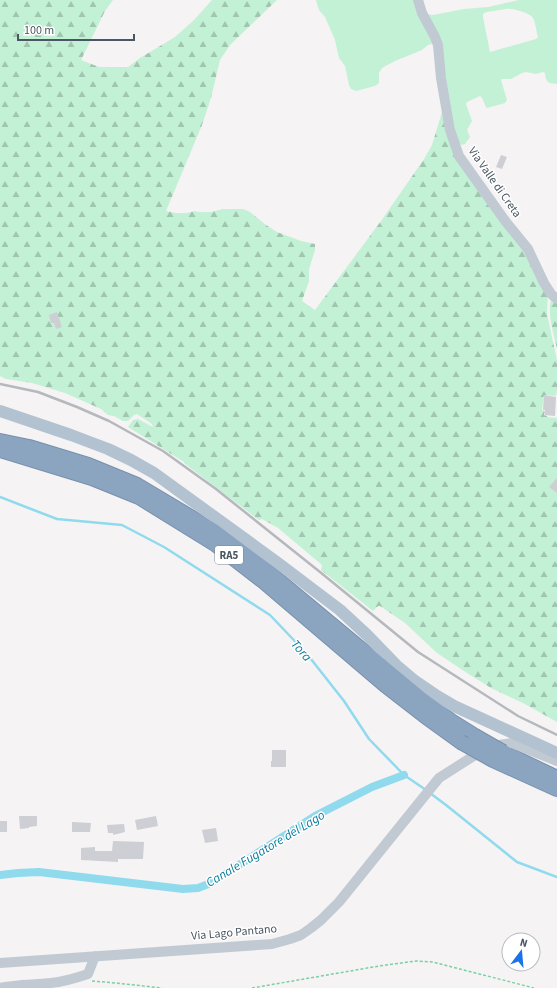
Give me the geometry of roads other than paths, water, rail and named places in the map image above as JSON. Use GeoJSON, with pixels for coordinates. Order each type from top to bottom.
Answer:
{"type":"FeatureCollection","features":[{"type":"Feature","properties":{"kind":"highway","name":"RA5"},"geometry":{"type":"LineString","coordinates":[[0,440],[88,465],[136,485],[214,531],[267,571],[421,699],[475,736],[498,756],[557,789]]}},
{"type":"Feature","properties":{"kind":"highway","name":"RA5"},"geometry":{"type":"LineString","coordinates":[[0,450],[92,478],[139,497],[215,544],[263,581],[386,685],[461,742],[557,778]]}},
{"type":"Feature","properties":{"kind":"main road"},"geometry":{"type":"LineString","coordinates":[[0,411],[108,449],[131,460],[154,474],[271,558],[340,610],[396,665],[415,681],[454,706],[557,753]]}},
{"type":"Feature","properties":{"kind":"street","name":"Via Valle di Creta"},"geometry":{"type":"LineString","coordinates":[[418,0],[422,13],[438,45],[441,78],[450,130],[459,156],[506,222],[528,249],[544,283],[551,294],[557,299]]}},
{"type":"Feature","properties":{"kind":"street","name":"Via Lago Pantano"},"geometry":{"type":"LineString","coordinates":[[0,963],[272,944],[290,939],[301,935],[331,911],[439,778],[472,756],[499,745],[512,743],[557,762]]}},
{"type":"Feature","properties":{"kind":"street"},"geometry":{"type":"LineString","coordinates":[[0,988],[51,983],[88,974],[95,956]]}},
{"type":"Feature","properties":{"kind":"waterway","name":"Tora"},"geometry":{"type":"LineString","coordinates":[[0,497],[57,519],[122,525],[164,547],[270,615],[307,654],[344,701],[369,739],[404,775],[426,790]]}},
{"type":"Feature","properties":{"kind":"waterway","name":"Canale Fugatore del Lago"},"geometry":{"type":"LineString","coordinates":[[0,875],[39,872],[183,889],[198,888],[211,883],[315,816],[372,787],[404,775]]}},
{"type":"Feature","properties":{"kind":"waterway","name":"Tora"},"geometry":{"type":"LineString","coordinates":[[430,793],[517,862],[557,877]]}},
{"type":"Feature","properties":{"kind":"railway"},"geometry":{"type":"LineString","coordinates":[[0,384],[38,392],[77,407],[109,421],[163,451],[216,489],[418,652],[518,716],[557,735]]}}]}
